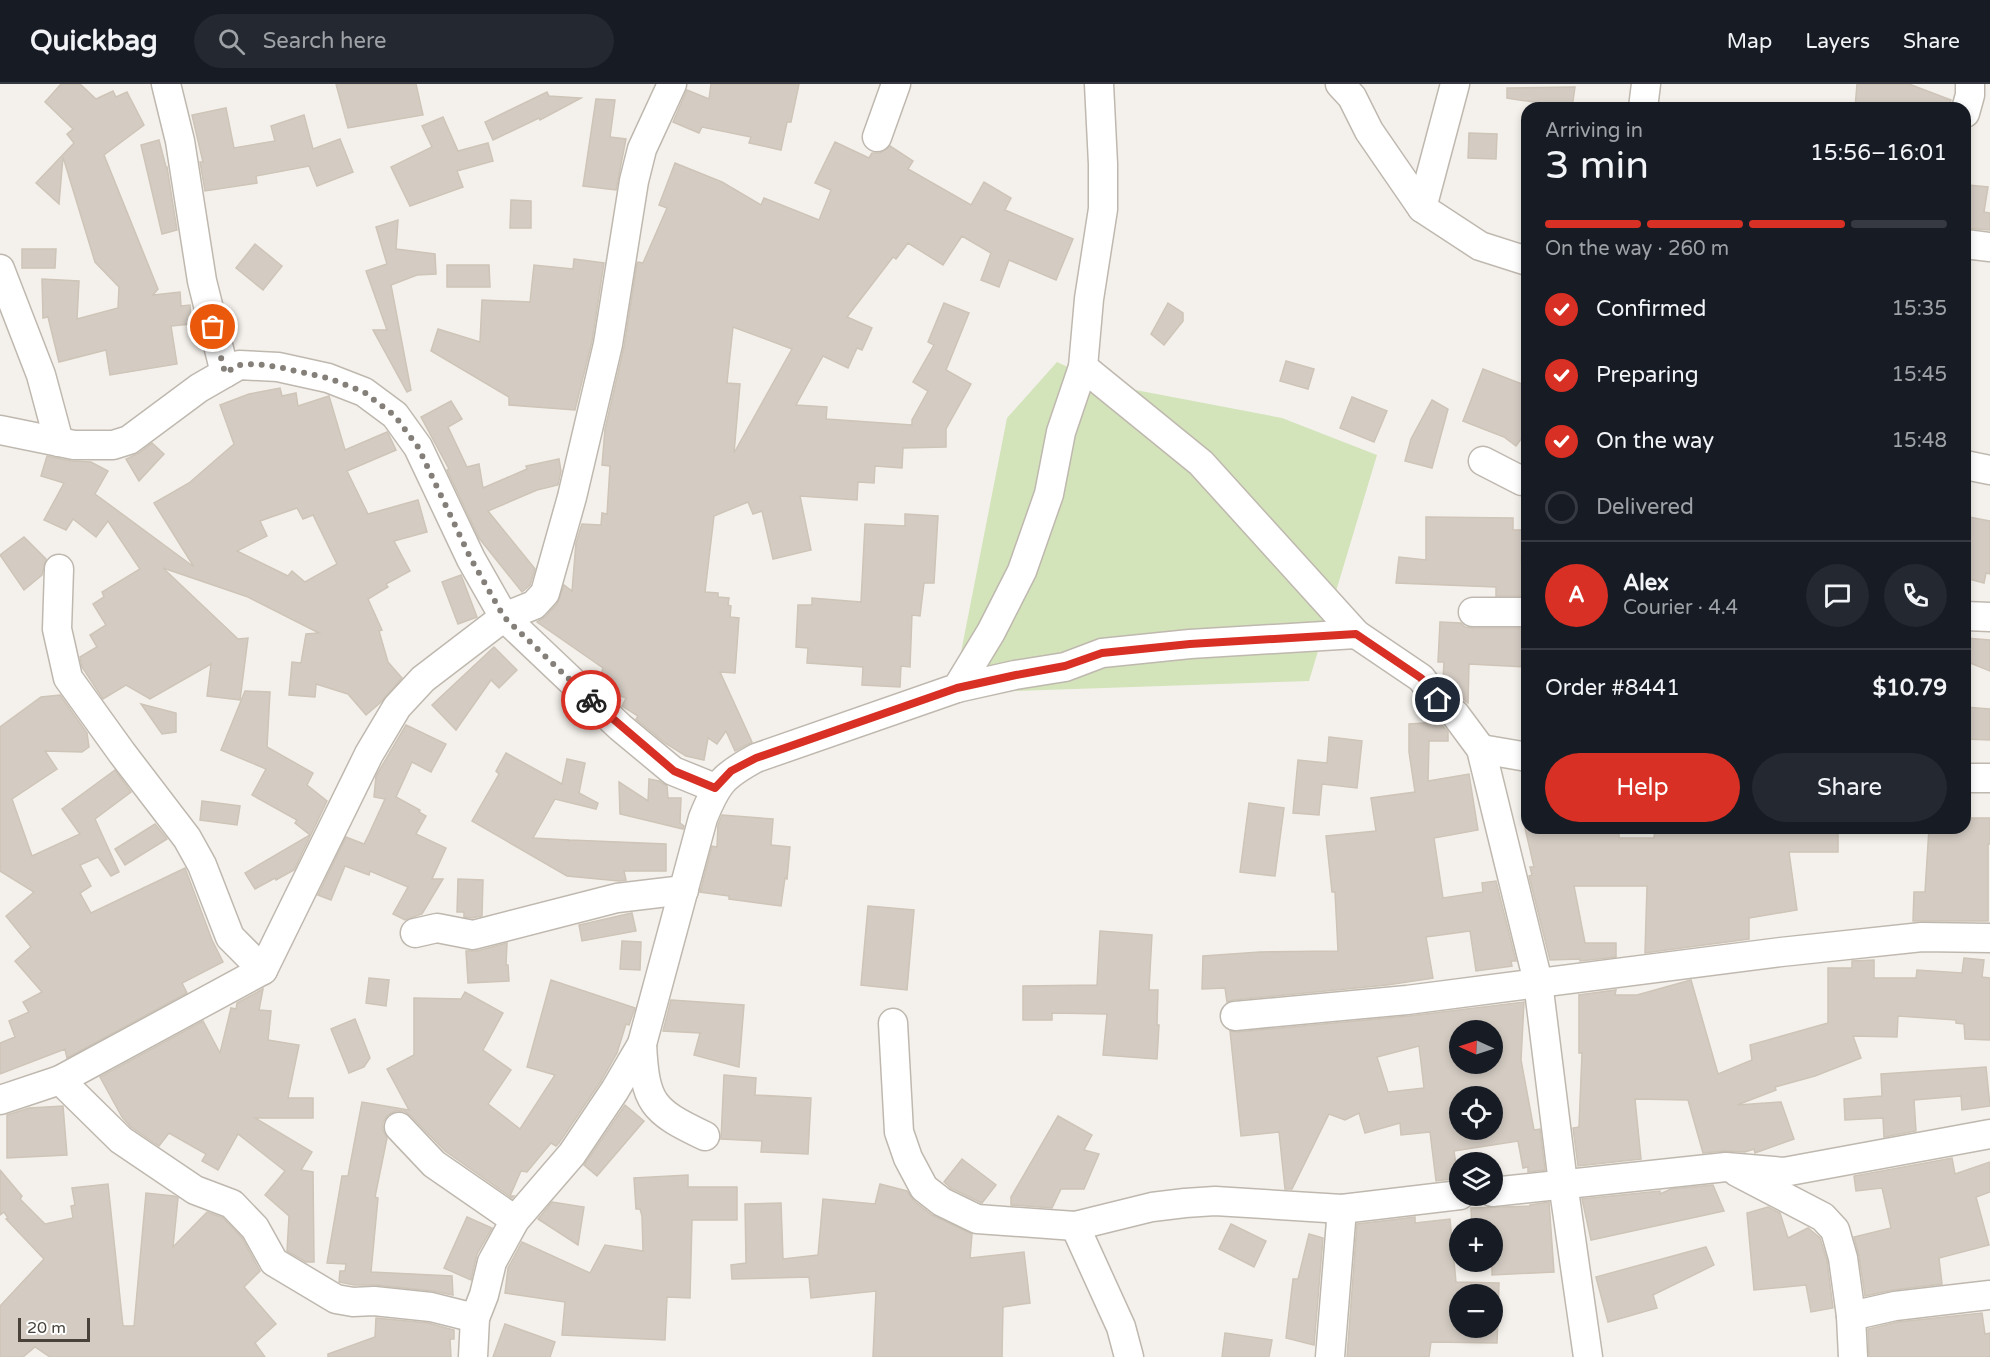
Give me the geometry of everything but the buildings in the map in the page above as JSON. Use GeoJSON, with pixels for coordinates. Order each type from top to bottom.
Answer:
{"type":"FeatureCollection","features":[{"type":"Feature","properties":{"kind":"street"},"geometry":{"type":"LineString","coordinates":[[166,84],[180,141],[202,281],[225,373]]}},
{"type":"Feature","properties":{"kind":"street"},"geometry":{"type":"LineString","coordinates":[[0,1100],[60,1080],[263,970],[369,754],[397,706],[423,679],[504,617],[534,605],[545,593],[572,497],[608,344],[634,181],[642,149],[672,84]]}},
{"type":"Feature","properties":{"kind":"street"},"geometry":{"type":"LineString","coordinates":[[877,137],[896,84]]}},
{"type":"Feature","properties":{"kind":"street"},"geometry":{"type":"LineString","coordinates":[[957,688],[991,632],[1023,571],[1049,494],[1060,432],[1083,367],[1089,299],[1102,209],[1103,164],[1099,84]]}},
{"type":"Feature","properties":{"kind":"street"},"geometry":{"type":"LineString","coordinates":[[1340,84],[1352,97],[1369,131],[1422,208],[1480,246],[1521,259]]}},
{"type":"Feature","properties":{"kind":"street"},"geometry":{"type":"LineString","coordinates":[[1422,208],[1455,84]]}},
{"type":"Feature","properties":{"kind":"street"},"geometry":{"type":"LineString","coordinates":[[1644,102],[1646,84]]}},
{"type":"Feature","properties":{"kind":"street"},"geometry":{"type":"LineString","coordinates":[[1968,102],[1970,84]]}},
{"type":"Feature","properties":{"kind":"street"},"geometry":{"type":"LineString","coordinates":[[1971,245],[1990,247]]}},
{"type":"Feature","properties":{"kind":"street"},"geometry":{"type":"LineString","coordinates":[[0,269],[41,375],[59,442]]}},
{"type":"Feature","properties":{"kind":"street"},"geometry":{"type":"LineString","coordinates":[[0,430],[59,442],[90,446],[113,445],[129,440],[199,388],[239,365],[257,364],[278,367],[328,378],[364,392],[395,416],[418,447],[471,559],[504,617],[620,727],[674,771],[715,788]]}},
{"type":"Feature","properties":{"kind":"street"},"geometry":{"type":"LineString","coordinates":[[1083,367],[1201,463],[1356,634],[1421,678],[1438,700],[1455,714],[1481,749],[1538,981],[1563,1183],[1588,1357]]}},
{"type":"Feature","properties":{"kind":"street"},"geometry":{"type":"LineString","coordinates":[[1483,461],[1521,478]]}},
{"type":"Feature","properties":{"kind":"street"},"geometry":{"type":"LineString","coordinates":[[1971,466],[1990,470]]}},
{"type":"Feature","properties":{"kind":"street"},"geometry":{"type":"LineString","coordinates":[[59,569],[57,629],[68,678],[78,695],[187,838],[202,865],[230,937],[263,970]]}},
{"type":"Feature","properties":{"kind":"street"},"geometry":{"type":"LineString","coordinates":[[1473,612],[1521,612]]}},
{"type":"Feature","properties":{"kind":"street"},"geometry":{"type":"LineString","coordinates":[[1971,616],[1990,617]]}},
{"type":"Feature","properties":{"kind":"street"},"geometry":{"type":"LineString","coordinates":[[473,1357],[475,1318],[484,1295],[492,1262],[515,1220],[572,1154],[615,1090],[642,1044],[703,818],[715,788],[731,771],[756,758],[957,688],[1065,666],[1102,653],[1190,644],[1356,634]]}},
{"type":"Feature","properties":{"kind":"street"},"geometry":{"type":"LineString","coordinates":[[1481,749],[1521,756]]}},
{"type":"Feature","properties":{"kind":"street"},"geometry":{"type":"LineString","coordinates":[[1971,778],[1990,778]]}},
{"type":"Feature","properties":{"kind":"street"},"geometry":{"type":"LineString","coordinates":[[416,933],[437,928],[473,935],[616,898],[684,890]]}},
{"type":"Feature","properties":{"kind":"street"},"geometry":{"type":"LineString","coordinates":[[1235,1016],[1407,1000],[1538,981],[1922,937],[1990,938]]}},
{"type":"Feature","properties":{"kind":"street"},"geometry":{"type":"LineString","coordinates":[[893,1023],[898,1132],[908,1158],[924,1188],[942,1202],[977,1219],[1075,1226],[1152,1207],[1185,1203],[1215,1201],[1342,1209],[1449,1197]]}},
{"type":"Feature","properties":{"kind":"street"},"geometry":{"type":"LineString","coordinates":[[642,1044],[644,1076],[650,1098],[673,1121],[705,1136]]}},
{"type":"Feature","properties":{"kind":"street"},"geometry":{"type":"LineString","coordinates":[[60,1080],[121,1140],[195,1190],[232,1204],[255,1228],[274,1262],[336,1299],[431,1307],[475,1318]]}},
{"type":"Feature","properties":{"kind":"street"},"geometry":{"type":"LineString","coordinates":[[399,1127],[434,1164],[515,1220]]}},
{"type":"Feature","properties":{"kind":"street"},"geometry":{"type":"LineString","coordinates":[[1503,1191],[1726,1167],[1784,1172],[1990,1134]]}},
{"type":"Feature","properties":{"kind":"street"},"geometry":{"type":"LineString","coordinates":[[1726,1167],[1823,1217],[1835,1230],[1843,1258],[1851,1316],[1853,1357]]}},
{"type":"Feature","properties":{"kind":"street"},"geometry":{"type":"LineString","coordinates":[[1330,1357],[1342,1209]]}},
{"type":"Feature","properties":{"kind":"street"},"geometry":{"type":"LineString","coordinates":[[1075,1226],[1121,1327],[1129,1357]]}},
{"type":"Feature","properties":{"kind":"street"},"geometry":{"type":"LineString","coordinates":[[1851,1316],[1895,1306],[1990,1295]]}},
{"type":"Feature","properties":{"kind":"green space"},"geometry":{"type":"Polygon","coordinates":[[[1057,362],[1104,384],[1282,418],[1377,455],[1309,681],[953,693],[1007,418],[1057,362]]]}},
{"type":"Feature","properties":{"kind":"way so far"},"geometry":{"type":"LineString","coordinates":[[213,327],[225,373],[239,365],[257,364],[328,378],[364,392],[395,416],[418,447],[471,559],[504,617],[591,700]]}},
{"type":"Feature","properties":{"kind":"route"},"geometry":{"type":"LineString","coordinates":[[591,700],[674,771],[715,788],[731,771],[756,758],[957,688],[1065,666],[1102,653],[1190,644],[1356,634],[1421,678],[1438,700]]}}]}
